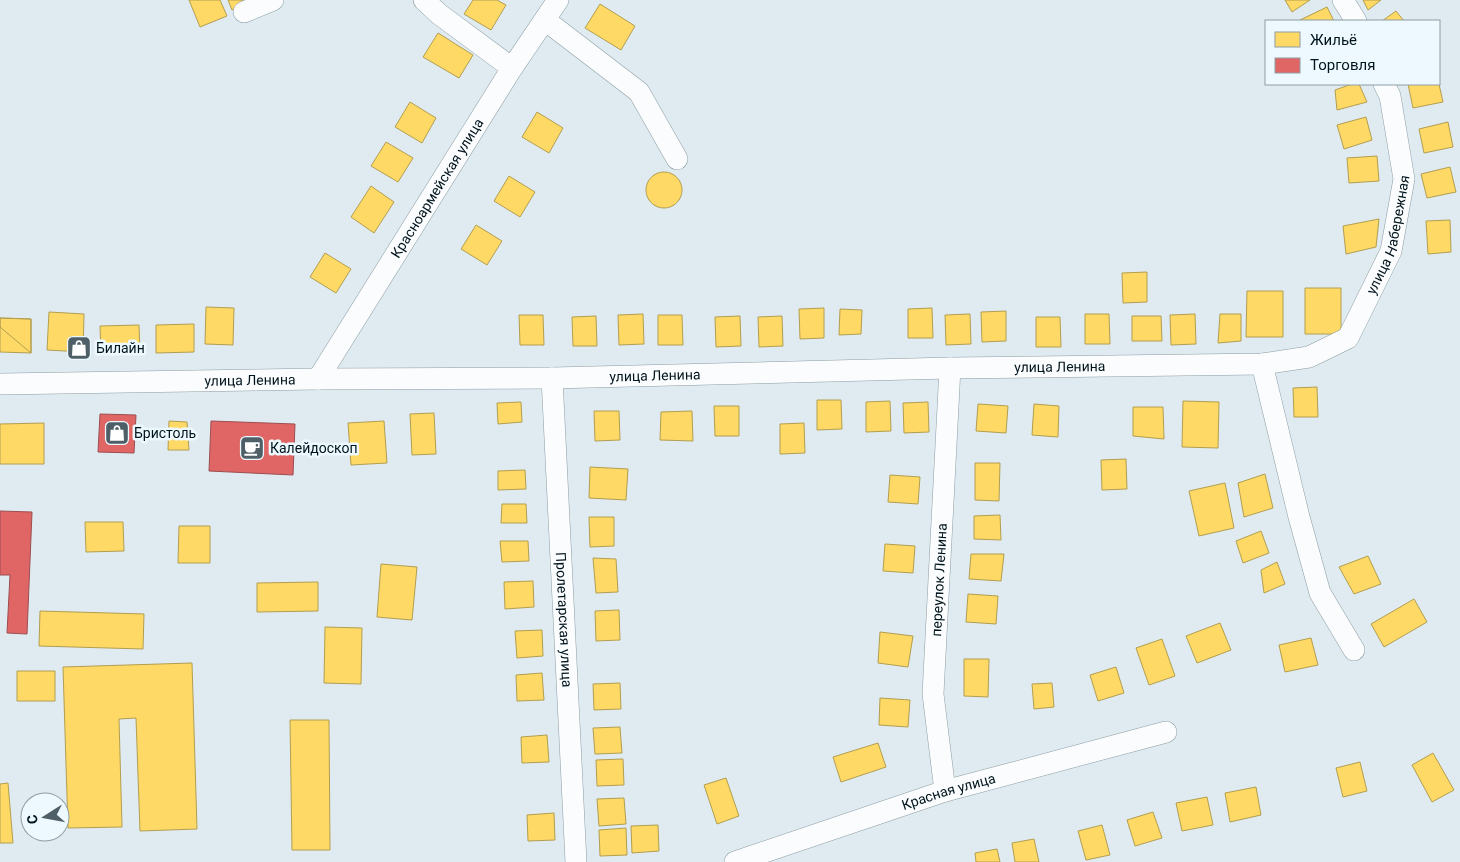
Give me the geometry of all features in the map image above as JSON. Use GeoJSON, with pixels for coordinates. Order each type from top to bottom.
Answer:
{"type":"FeatureCollection","features":[{"type":"Feature","properties":{"kind":"street"},"geometry":{"type":"LineString","coordinates":[[244,12],[273,0]]}},
{"type":"Feature","properties":{"kind":"street"},"geometry":{"type":"LineString","coordinates":[[424,0],[439,14],[512,68]]}},
{"type":"Feature","properties":{"kind":"street","name":"Красноармейская улица"},"geometry":{"type":"LineString","coordinates":[[318,378],[512,68],[558,0]]}},
{"type":"Feature","properties":{"kind":"street"},"geometry":{"type":"LineString","coordinates":[[1344,0],[1355,20]]}},
{"type":"Feature","properties":{"kind":"street"},"geometry":{"type":"LineString","coordinates":[[545,20],[639,92],[677,159]]}},
{"type":"Feature","properties":{"kind":"street","name":"улица Набережная"},"geometry":{"type":"LineString","coordinates":[[1309,357],[1348,338],[1391,251],[1404,179],[1390,96],[1384,85]]}},
{"type":"Feature","properties":{"kind":"street","name":"улица Ленина"},"geometry":{"type":"LineString","coordinates":[[0,384],[318,378],[552,378],[950,368],[1262,364],[1309,357]]}},
{"type":"Feature","properties":{"kind":"street"},"geometry":{"type":"LineString","coordinates":[[1262,364],[1299,517],[1320,593],[1354,650]]}},
{"type":"Feature","properties":{"kind":"street","name":"переулок Ленина"},"geometry":{"type":"LineString","coordinates":[[945,791],[933,694],[950,368]]}},
{"type":"Feature","properties":{"kind":"street","name":"Пролетарская улица"},"geometry":{"type":"LineString","coordinates":[[552,378],[576,862]]}},
{"type":"Feature","properties":{"kind":"street","name":"Красная улица"},"geometry":{"type":"LineString","coordinates":[[736,862],[945,791],[1166,732]]}},
{"type":"Feature","properties":{"kind":"building: Жильё"},"geometry":{"type":"Polygon","coordinates":[[[189,0],[220,0],[227,16],[200,27],[189,0]]]}},
{"type":"Feature","properties":{"kind":"building: Жильё"},"geometry":{"type":"Polygon","coordinates":[[[228,0],[257,0],[232,10],[228,0]]]}},
{"type":"Feature","properties":{"kind":"building: Жильё"},"geometry":{"type":"Polygon","coordinates":[[[473,0],[497,0],[506,5],[491,30],[464,14],[473,0]]]}},
{"type":"Feature","properties":{"kind":"building: Жильё"},"geometry":{"type":"Polygon","coordinates":[[[1285,0],[1310,0],[1292,12],[1285,0]]]}},
{"type":"Feature","properties":{"kind":"building: Жильё"},"geometry":{"type":"Polygon","coordinates":[[[1363,0],[1381,0],[1368,10],[1363,0]]]}},
{"type":"Feature","properties":{"kind":"building: Жильё"},"geometry":{"type":"Polygon","coordinates":[[[600,4],[635,26],[621,50],[585,28],[600,4]]]}},
{"type":"Feature","properties":{"kind":"building: Жильё"},"geometry":{"type":"Polygon","coordinates":[[[1327,7],[1334,20],[1300,20],[1327,7]]]}},
{"type":"Feature","properties":{"kind":"building: Жильё"},"geometry":{"type":"Polygon","coordinates":[[[1396,11],[1403,20],[1383,20],[1396,11]]]}},
{"type":"Feature","properties":{"kind":"building: Жильё"},"geometry":{"type":"Polygon","coordinates":[[[438,33],[473,55],[459,78],[423,57],[438,33]]]}},
{"type":"Feature","properties":{"kind":"building: Жильё"},"geometry":{"type":"Polygon","coordinates":[[[1349,85],[1359,85],[1367,102],[1337,110],[1335,90],[1349,85]]]}},
{"type":"Feature","properties":{"kind":"building: Жильё"},"geometry":{"type":"Polygon","coordinates":[[[1408,85],[1439,85],[1443,102],[1413,108],[1408,85]]]}},
{"type":"Feature","properties":{"kind":"building: Жильё"},"geometry":{"type":"Polygon","coordinates":[[[410,102],[436,118],[422,143],[395,127],[410,102]]]}},
{"type":"Feature","properties":{"kind":"building: Жильё"},"geometry":{"type":"Polygon","coordinates":[[[537,112],[563,128],[549,153],[522,137],[537,112]]]}},
{"type":"Feature","properties":{"kind":"building: Жильё"},"geometry":{"type":"Polygon","coordinates":[[[1366,117],[1372,140],[1344,149],[1337,125],[1366,117]]]}},
{"type":"Feature","properties":{"kind":"building: Жильё"},"geometry":{"type":"Polygon","coordinates":[[[1448,122],[1453,147],[1424,153],[1419,129],[1448,122]]]}},
{"type":"Feature","properties":{"kind":"building: Жильё"},"geometry":{"type":"Polygon","coordinates":[[[386,142],[413,158],[398,182],[371,166],[386,142]]]}},
{"type":"Feature","properties":{"kind":"building: Жильё"},"geometry":{"type":"Polygon","coordinates":[[[1377,156],[1379,181],[1349,183],[1347,158],[1377,156]]]}},
{"type":"Feature","properties":{"kind":"building: Жильё"},"geometry":{"type":"Polygon","coordinates":[[[1450,167],[1456,192],[1427,198],[1421,174],[1450,167]]]}},
{"type":"Feature","properties":{"kind":"building: Жильё"},"geometry":{"type":"Polygon","coordinates":[[[664,172],[676,178],[682,190],[676,202],[664,208],[652,202],[646,190],[652,178],[664,172]]]}},
{"type":"Feature","properties":{"kind":"building: Жильё"},"geometry":{"type":"Polygon","coordinates":[[[509,176],[535,192],[520,217],[494,201],[509,176]]]}},
{"type":"Feature","properties":{"kind":"building: Жильё"},"geometry":{"type":"Polygon","coordinates":[[[371,186],[394,202],[374,233],[351,217],[371,186]]]}},
{"type":"Feature","properties":{"kind":"building: Жильё"},"geometry":{"type":"Polygon","coordinates":[[[1379,219],[1376,247],[1346,254],[1343,226],[1379,219]]]}},
{"type":"Feature","properties":{"kind":"building: Жильё"},"geometry":{"type":"Polygon","coordinates":[[[1450,220],[1451,252],[1428,254],[1426,221],[1450,220]]]}},
{"type":"Feature","properties":{"kind":"building: Жильё"},"geometry":{"type":"Polygon","coordinates":[[[476,225],[502,241],[487,265],[461,249],[476,225]]]}},
{"type":"Feature","properties":{"kind":"building: Жильё"},"geometry":{"type":"Polygon","coordinates":[[[325,253],[351,269],[336,293],[310,277],[325,253]]]}},
{"type":"Feature","properties":{"kind":"building: Жильё"},"geometry":{"type":"Polygon","coordinates":[[[1147,272],[1147,302],[1123,303],[1122,273],[1147,272]]]}},
{"type":"Feature","properties":{"kind":"building: Жильё"},"geometry":{"type":"Polygon","coordinates":[[[1305,288],[1341,288],[1341,334],[1305,334],[1305,288]]]}},
{"type":"Feature","properties":{"kind":"building: Жильё"},"geometry":{"type":"Polygon","coordinates":[[[1247,291],[1283,291],[1283,337],[1246,337],[1247,291]]]}},
{"type":"Feature","properties":{"kind":"building: Жильё"},"geometry":{"type":"Polygon","coordinates":[[[206,307],[234,308],[233,345],[205,344],[206,307]]]}},
{"type":"Feature","properties":{"kind":"building: Жильё"},"geometry":{"type":"Polygon","coordinates":[[[824,308],[824,338],[800,339],[799,309],[824,308]]]}},
{"type":"Feature","properties":{"kind":"building: Жильё"},"geometry":{"type":"Polygon","coordinates":[[[932,308],[933,338],[908,338],[908,309],[932,308]]]}},
{"type":"Feature","properties":{"kind":"building: Жильё"},"geometry":{"type":"Polygon","coordinates":[[[840,309],[862,310],[861,334],[839,335],[840,309]]]}},
{"type":"Feature","properties":{"kind":"building: Жильё"},"geometry":{"type":"Polygon","coordinates":[[[1006,311],[1006,341],[982,342],[981,312],[1006,311]]]}},
{"type":"Feature","properties":{"kind":"building: Жильё"},"geometry":{"type":"Polygon","coordinates":[[[49,312],[84,314],[83,352],[47,350],[49,312]]]}},
{"type":"Feature","properties":{"kind":"building: Жильё"},"geometry":{"type":"Polygon","coordinates":[[[643,314],[644,344],[619,345],[618,315],[643,314]]]}},
{"type":"Feature","properties":{"kind":"building: Жильё"},"geometry":{"type":"Polygon","coordinates":[[[970,314],[971,344],[946,345],[945,315],[970,314]]]}},
{"type":"Feature","properties":{"kind":"building: Жильё"},"geometry":{"type":"Polygon","coordinates":[[[1085,314],[1109,314],[1110,344],[1085,344],[1085,314]]]}},
{"type":"Feature","properties":{"kind":"building: Жильё"},"geometry":{"type":"Polygon","coordinates":[[[1195,314],[1196,344],[1171,345],[1170,315],[1195,314]]]}},
{"type":"Feature","properties":{"kind":"building: Жильё"},"geometry":{"type":"Polygon","coordinates":[[[1220,314],[1241,314],[1241,341],[1218,343],[1220,314]]]}},
{"type":"Feature","properties":{"kind":"building: Жильё"},"geometry":{"type":"Polygon","coordinates":[[[519,315],[543,315],[544,345],[520,345],[519,315]]]}},
{"type":"Feature","properties":{"kind":"building: Жильё"},"geometry":{"type":"Polygon","coordinates":[[[658,315],[682,315],[683,345],[658,345],[658,315]]]}},
{"type":"Feature","properties":{"kind":"building: Жильё"},"geometry":{"type":"Polygon","coordinates":[[[596,316],[597,346],[573,346],[572,317],[596,316]]]}},
{"type":"Feature","properties":{"kind":"building: Жильё"},"geometry":{"type":"Polygon","coordinates":[[[740,316],[741,346],[716,347],[715,317],[740,316]]]}},
{"type":"Feature","properties":{"kind":"building: Жильё"},"geometry":{"type":"Polygon","coordinates":[[[782,316],[783,346],[759,347],[758,317],[782,316]]]}},
{"type":"Feature","properties":{"kind":"building: Жильё"},"geometry":{"type":"Polygon","coordinates":[[[1132,316],[1161,316],[1162,341],[1132,341],[1132,316]]]}},
{"type":"Feature","properties":{"kind":"building: Жильё"},"geometry":{"type":"Polygon","coordinates":[[[1036,317],[1060,317],[1061,347],[1036,347],[1036,317]]]}},
{"type":"Feature","properties":{"kind":"building: Жильё"},"geometry":{"type":"Polygon","coordinates":[[[0,318],[31,319],[31,353],[0,352],[0,318]]]}},
{"type":"Feature","properties":{"kind":"building: Жильё"},"geometry":{"type":"Polygon","coordinates":[[[0,318],[31,319],[31,353],[0,327],[0,318]]]}},
{"type":"Feature","properties":{"kind":"building: Жильё"},"geometry":{"type":"Polygon","coordinates":[[[194,324],[194,352],[156,353],[156,325],[194,324]]]}},
{"type":"Feature","properties":{"kind":"building: Жильё"},"geometry":{"type":"Polygon","coordinates":[[[139,325],[140,353],[101,354],[100,326],[139,325]]]}},
{"type":"Feature","properties":{"kind":"building: Жильё"},"geometry":{"type":"Polygon","coordinates":[[[1317,387],[1318,417],[1294,417],[1293,388],[1317,387]]]}},
{"type":"Feature","properties":{"kind":"building: Жильё"},"geometry":{"type":"Polygon","coordinates":[[[817,400],[841,400],[842,429],[817,430],[817,400]]]}},
{"type":"Feature","properties":{"kind":"building: Жильё"},"geometry":{"type":"Polygon","coordinates":[[[890,401],[891,431],[866,432],[866,402],[890,401]]]}},
{"type":"Feature","properties":{"kind":"building: Жильё"},"geometry":{"type":"Polygon","coordinates":[[[1183,401],[1219,402],[1218,448],[1182,447],[1183,401]]]}},
{"type":"Feature","properties":{"kind":"building: Жильё"},"geometry":{"type":"Polygon","coordinates":[[[521,402],[522,422],[498,424],[497,403],[521,402]]]}},
{"type":"Feature","properties":{"kind":"building: Жильё"},"geometry":{"type":"Polygon","coordinates":[[[928,402],[929,432],[904,433],[903,403],[928,402]]]}},
{"type":"Feature","properties":{"kind":"building: Жильё"},"geometry":{"type":"Polygon","coordinates":[[[978,404],[1008,406],[1006,433],[976,431],[978,404]]]}},
{"type":"Feature","properties":{"kind":"building: Жильё"},"geometry":{"type":"Polygon","coordinates":[[[1034,404],[1059,406],[1058,437],[1032,435],[1034,404]]]}},
{"type":"Feature","properties":{"kind":"building: Жильё"},"geometry":{"type":"Polygon","coordinates":[[[714,406],[739,406],[739,436],[715,436],[714,406]]]}},
{"type":"Feature","properties":{"kind":"building: Жильё"},"geometry":{"type":"Polygon","coordinates":[[[1133,407],[1163,407],[1164,439],[1133,436],[1133,407]]]}},
{"type":"Feature","properties":{"kind":"building: Жильё"},"geometry":{"type":"Polygon","coordinates":[[[594,411],[619,411],[620,440],[595,441],[594,411]]]}},
{"type":"Feature","properties":{"kind":"building: Жильё"},"geometry":{"type":"Polygon","coordinates":[[[692,411],[693,441],[660,440],[661,412],[692,411]]]}},
{"type":"Feature","properties":{"kind":"building: Жильё"},"geometry":{"type":"Polygon","coordinates":[[[434,413],[436,454],[412,455],[410,414],[434,413]]]}},
{"type":"Feature","properties":{"kind":"building: Жильё"},"geometry":{"type":"Polygon","coordinates":[[[169,421],[187,422],[189,450],[168,450],[169,421]]]}},
{"type":"Feature","properties":{"kind":"building: Жильё"},"geometry":{"type":"Polygon","coordinates":[[[384,421],[387,463],[351,465],[348,423],[384,421]]]}},
{"type":"Feature","properties":{"kind":"building: Жильё"},"geometry":{"type":"Polygon","coordinates":[[[44,423],[44,464],[0,464],[0,424],[44,423]]]}},
{"type":"Feature","properties":{"kind":"building: Жильё"},"geometry":{"type":"Polygon","coordinates":[[[804,423],[805,453],[780,454],[780,424],[804,423]]]}},
{"type":"Feature","properties":{"kind":"building: Жильё"},"geometry":{"type":"Polygon","coordinates":[[[1126,459],[1127,489],[1102,490],[1101,460],[1126,459]]]}},
{"type":"Feature","properties":{"kind":"building: Жильё"},"geometry":{"type":"Polygon","coordinates":[[[975,463],[1000,463],[999,501],[975,500],[975,463]]]}},
{"type":"Feature","properties":{"kind":"building: Жильё"},"geometry":{"type":"Polygon","coordinates":[[[590,467],[628,469],[626,500],[589,498],[590,467]]]}},
{"type":"Feature","properties":{"kind":"building: Жильё"},"geometry":{"type":"Polygon","coordinates":[[[525,470],[526,489],[498,490],[498,471],[525,470]]]}},
{"type":"Feature","properties":{"kind":"building: Жильё"},"geometry":{"type":"Polygon","coordinates":[[[1265,474],[1273,508],[1244,517],[1238,483],[1265,474]]]}},
{"type":"Feature","properties":{"kind":"building: Жильё"},"geometry":{"type":"Polygon","coordinates":[[[890,475],[920,477],[918,504],[888,502],[890,475]]]}},
{"type":"Feature","properties":{"kind":"building: Жильё"},"geometry":{"type":"Polygon","coordinates":[[[1225,483],[1234,528],[1199,536],[1189,491],[1225,483]]]}},
{"type":"Feature","properties":{"kind":"building: Жильё"},"geometry":{"type":"Polygon","coordinates":[[[502,504],[526,504],[527,523],[501,523],[502,504]]]}},
{"type":"Feature","properties":{"kind":"building: Жильё"},"geometry":{"type":"Polygon","coordinates":[[[1000,515],[1001,540],[974,539],[974,516],[1000,515]]]}},
{"type":"Feature","properties":{"kind":"building: Жильё"},"geometry":{"type":"Polygon","coordinates":[[[589,517],[614,517],[614,546],[590,547],[589,517]]]}},
{"type":"Feature","properties":{"kind":"building: Жильё"},"geometry":{"type":"Polygon","coordinates":[[[85,522],[123,522],[124,551],[86,552],[85,522]]]}},
{"type":"Feature","properties":{"kind":"building: Жильё"},"geometry":{"type":"Polygon","coordinates":[[[179,526],[210,526],[210,563],[178,563],[179,526]]]}},
{"type":"Feature","properties":{"kind":"building: Жильё"},"geometry":{"type":"Polygon","coordinates":[[[1261,531],[1269,553],[1243,563],[1236,541],[1261,531]]]}},
{"type":"Feature","properties":{"kind":"building: Жильё"},"geometry":{"type":"Polygon","coordinates":[[[500,541],[528,541],[529,561],[502,562],[500,541]]]}},
{"type":"Feature","properties":{"kind":"building: Жильё"},"geometry":{"type":"Polygon","coordinates":[[[885,544],[915,546],[913,573],[883,571],[885,544]]]}},
{"type":"Feature","properties":{"kind":"building: Жильё"},"geometry":{"type":"Polygon","coordinates":[[[971,554],[1004,554],[1001,581],[969,579],[971,554]]]}},
{"type":"Feature","properties":{"kind":"building: Жильё"},"geometry":{"type":"Polygon","coordinates":[[[1368,556],[1381,584],[1354,594],[1339,567],[1368,556]]]}},
{"type":"Feature","properties":{"kind":"building: Жильё"},"geometry":{"type":"Polygon","coordinates":[[[593,558],[616,559],[618,592],[596,593],[593,558]]]}},
{"type":"Feature","properties":{"kind":"building: Жильё"},"geometry":{"type":"Polygon","coordinates":[[[1277,562],[1285,584],[1264,593],[1261,570],[1277,562]]]}},
{"type":"Feature","properties":{"kind":"building: Жильё"},"geometry":{"type":"Polygon","coordinates":[[[381,564],[417,567],[412,620],[377,617],[381,564]]]}},
{"type":"Feature","properties":{"kind":"building: Жильё"},"geometry":{"type":"Polygon","coordinates":[[[533,581],[534,607],[505,609],[504,582],[533,581]]]}},
{"type":"Feature","properties":{"kind":"building: Жильё"},"geometry":{"type":"Polygon","coordinates":[[[318,582],[318,611],[257,612],[257,583],[318,582]]]}},
{"type":"Feature","properties":{"kind":"building: Жильё"},"geometry":{"type":"Polygon","coordinates":[[[968,594],[998,596],[996,624],[966,622],[968,594]]]}},
{"type":"Feature","properties":{"kind":"building: Жильё"},"geometry":{"type":"Polygon","coordinates":[[[1414,599],[1427,622],[1384,647],[1371,624],[1414,599]]]}},
{"type":"Feature","properties":{"kind":"building: Жильё"},"geometry":{"type":"Polygon","coordinates":[[[619,610],[620,640],[596,641],[595,611],[619,610]]]}},
{"type":"Feature","properties":{"kind":"building: Жильё"},"geometry":{"type":"Polygon","coordinates":[[[40,611],[144,614],[143,649],[39,646],[40,611]]]}},
{"type":"Feature","properties":{"kind":"building: Жильё"},"geometry":{"type":"Polygon","coordinates":[[[1220,623],[1231,650],[1197,663],[1186,636],[1220,623]]]}},
{"type":"Feature","properties":{"kind":"building: Жильё"},"geometry":{"type":"Polygon","coordinates":[[[325,627],[362,628],[361,684],[324,683],[325,627]]]}},
{"type":"Feature","properties":{"kind":"building: Жильё"},"geometry":{"type":"Polygon","coordinates":[[[542,630],[543,656],[517,658],[515,631],[542,630]]]}},
{"type":"Feature","properties":{"kind":"building: Жильё"},"geometry":{"type":"Polygon","coordinates":[[[880,632],[913,636],[908,667],[878,663],[880,632]]]}},
{"type":"Feature","properties":{"kind":"building: Жильё"},"geometry":{"type":"Polygon","coordinates":[[[1311,638],[1318,665],[1285,672],[1279,645],[1311,638]]]}},
{"type":"Feature","properties":{"kind":"building: Жильё"},"geometry":{"type":"Polygon","coordinates":[[[1162,639],[1175,676],[1149,685],[1136,648],[1162,639]]]}},
{"type":"Feature","properties":{"kind":"building: Жильё"},"geometry":{"type":"Polygon","coordinates":[[[964,659],[989,659],[988,697],[964,696],[964,659]]]}},
{"type":"Feature","properties":{"kind":"building: Жильё"},"geometry":{"type":"Polygon","coordinates":[[[192,663],[197,829],[140,831],[136,718],[119,719],[122,827],[70,828],[70,792],[67,792],[63,667],[192,663]]]}},
{"type":"Feature","properties":{"kind":"building: Жильё"},"geometry":{"type":"Polygon","coordinates":[[[1116,667],[1124,693],[1098,701],[1090,675],[1116,667]]]}},
{"type":"Feature","properties":{"kind":"building: Жильё"},"geometry":{"type":"Polygon","coordinates":[[[17,671],[55,671],[55,701],[17,701],[17,671]]]}},
{"type":"Feature","properties":{"kind":"building: Жильё"},"geometry":{"type":"Polygon","coordinates":[[[542,673],[544,700],[517,701],[516,675],[542,673]]]}},
{"type":"Feature","properties":{"kind":"building: Жильё"},"geometry":{"type":"Polygon","coordinates":[[[620,683],[621,709],[594,710],[593,684],[620,683]]]}},
{"type":"Feature","properties":{"kind":"building: Жильё"},"geometry":{"type":"Polygon","coordinates":[[[1052,683],[1054,707],[1034,709],[1032,684],[1052,683]]]}},
{"type":"Feature","properties":{"kind":"building: Жильё"},"geometry":{"type":"Polygon","coordinates":[[[880,698],[910,700],[908,727],[879,725],[880,698]]]}},
{"type":"Feature","properties":{"kind":"building: Жильё"},"geometry":{"type":"Polygon","coordinates":[[[290,720],[329,720],[330,850],[292,850],[290,720]]]}},
{"type":"Feature","properties":{"kind":"building: Жильё"},"geometry":{"type":"Polygon","coordinates":[[[620,727],[622,753],[595,754],[593,728],[620,727]]]}},
{"type":"Feature","properties":{"kind":"building: Жильё"},"geometry":{"type":"Polygon","coordinates":[[[547,735],[549,762],[522,763],[521,737],[547,735]]]}},
{"type":"Feature","properties":{"kind":"building: Жильё"},"geometry":{"type":"Polygon","coordinates":[[[878,743],[886,767],[841,782],[833,757],[878,743]]]}},
{"type":"Feature","properties":{"kind":"building: Жильё"},"geometry":{"type":"Polygon","coordinates":[[[1433,753],[1454,790],[1432,802],[1412,765],[1433,753]]]}},
{"type":"Feature","properties":{"kind":"building: Жильё"},"geometry":{"type":"Polygon","coordinates":[[[623,759],[624,785],[597,786],[596,760],[623,759]]]}},
{"type":"Feature","properties":{"kind":"building: Жильё"},"geometry":{"type":"Polygon","coordinates":[[[1360,762],[1367,791],[1343,797],[1336,768],[1360,762]]]}},
{"type":"Feature","properties":{"kind":"building: Жильё"},"geometry":{"type":"Polygon","coordinates":[[[726,778],[739,816],[717,824],[704,785],[726,778]]]}},
{"type":"Feature","properties":{"kind":"building: Жильё"},"geometry":{"type":"Polygon","coordinates":[[[8,783],[13,843],[0,843],[0,784],[8,783]]]}},
{"type":"Feature","properties":{"kind":"building: Жильё"},"geometry":{"type":"Polygon","coordinates":[[[1256,787],[1261,815],[1230,822],[1225,793],[1256,787]]]}},
{"type":"Feature","properties":{"kind":"building: Жильё"},"geometry":{"type":"Polygon","coordinates":[[[1207,797],[1213,825],[1182,831],[1176,803],[1207,797]]]}},
{"type":"Feature","properties":{"kind":"building: Жильё"},"geometry":{"type":"Polygon","coordinates":[[[624,798],[626,824],[599,826],[597,799],[624,798]]]}},
{"type":"Feature","properties":{"kind":"building: Жильё"},"geometry":{"type":"Polygon","coordinates":[[[1153,812],[1162,838],[1135,846],[1127,820],[1153,812]]]}},
{"type":"Feature","properties":{"kind":"building: Жильё"},"geometry":{"type":"Polygon","coordinates":[[[554,813],[555,840],[528,841],[527,815],[554,813]]]}},
{"type":"Feature","properties":{"kind":"building: Жильё"},"geometry":{"type":"Polygon","coordinates":[[[658,825],[659,851],[632,853],[631,826],[658,825]]]}},
{"type":"Feature","properties":{"kind":"building: Жильё"},"geometry":{"type":"Polygon","coordinates":[[[1102,825],[1110,855],[1086,860],[1078,831],[1102,825]]]}},
{"type":"Feature","properties":{"kind":"building: Жильё"},"geometry":{"type":"Polygon","coordinates":[[[626,828],[627,855],[600,856],[599,830],[626,828]]]}},
{"type":"Feature","properties":{"kind":"building: Жильё"},"geometry":{"type":"Polygon","coordinates":[[[1034,839],[1039,862],[1015,862],[1012,843],[1034,839]]]}},
{"type":"Feature","properties":{"kind":"building: Жильё"},"geometry":{"type":"Polygon","coordinates":[[[997,849],[1000,862],[976,862],[975,853],[997,849]]]}},
{"type":"Feature","properties":{"kind":"building: Торговля","name":"Бристоль"},"geometry":{"type":"Polygon","coordinates":[[[100,414],[136,415],[134,453],[98,452],[100,414]]]}},
{"type":"Feature","properties":{"kind":"building: Торговля","name":"Калейдоскоп"},"geometry":{"type":"Polygon","coordinates":[[[211,421],[295,424],[293,475],[209,471],[211,421]]]}},
{"type":"Feature","properties":{"kind":"building: Торговля"},"geometry":{"type":"Polygon","coordinates":[[[0,511],[32,512],[27,634],[7,633],[10,575],[0,575],[0,511]]]}},
{"type":"Feature","properties":{"kind":"place","name":"Билайн"},"geometry":{"type":"Point","coordinates":[79,348]}},
{"type":"Feature","properties":{"kind":"place","name":"Бристоль"},"geometry":{"type":"Point","coordinates":[117,433]}},
{"type":"Feature","properties":{"kind":"place","name":"Калейдоскоп"},"geometry":{"type":"Point","coordinates":[252,448]}}]}
